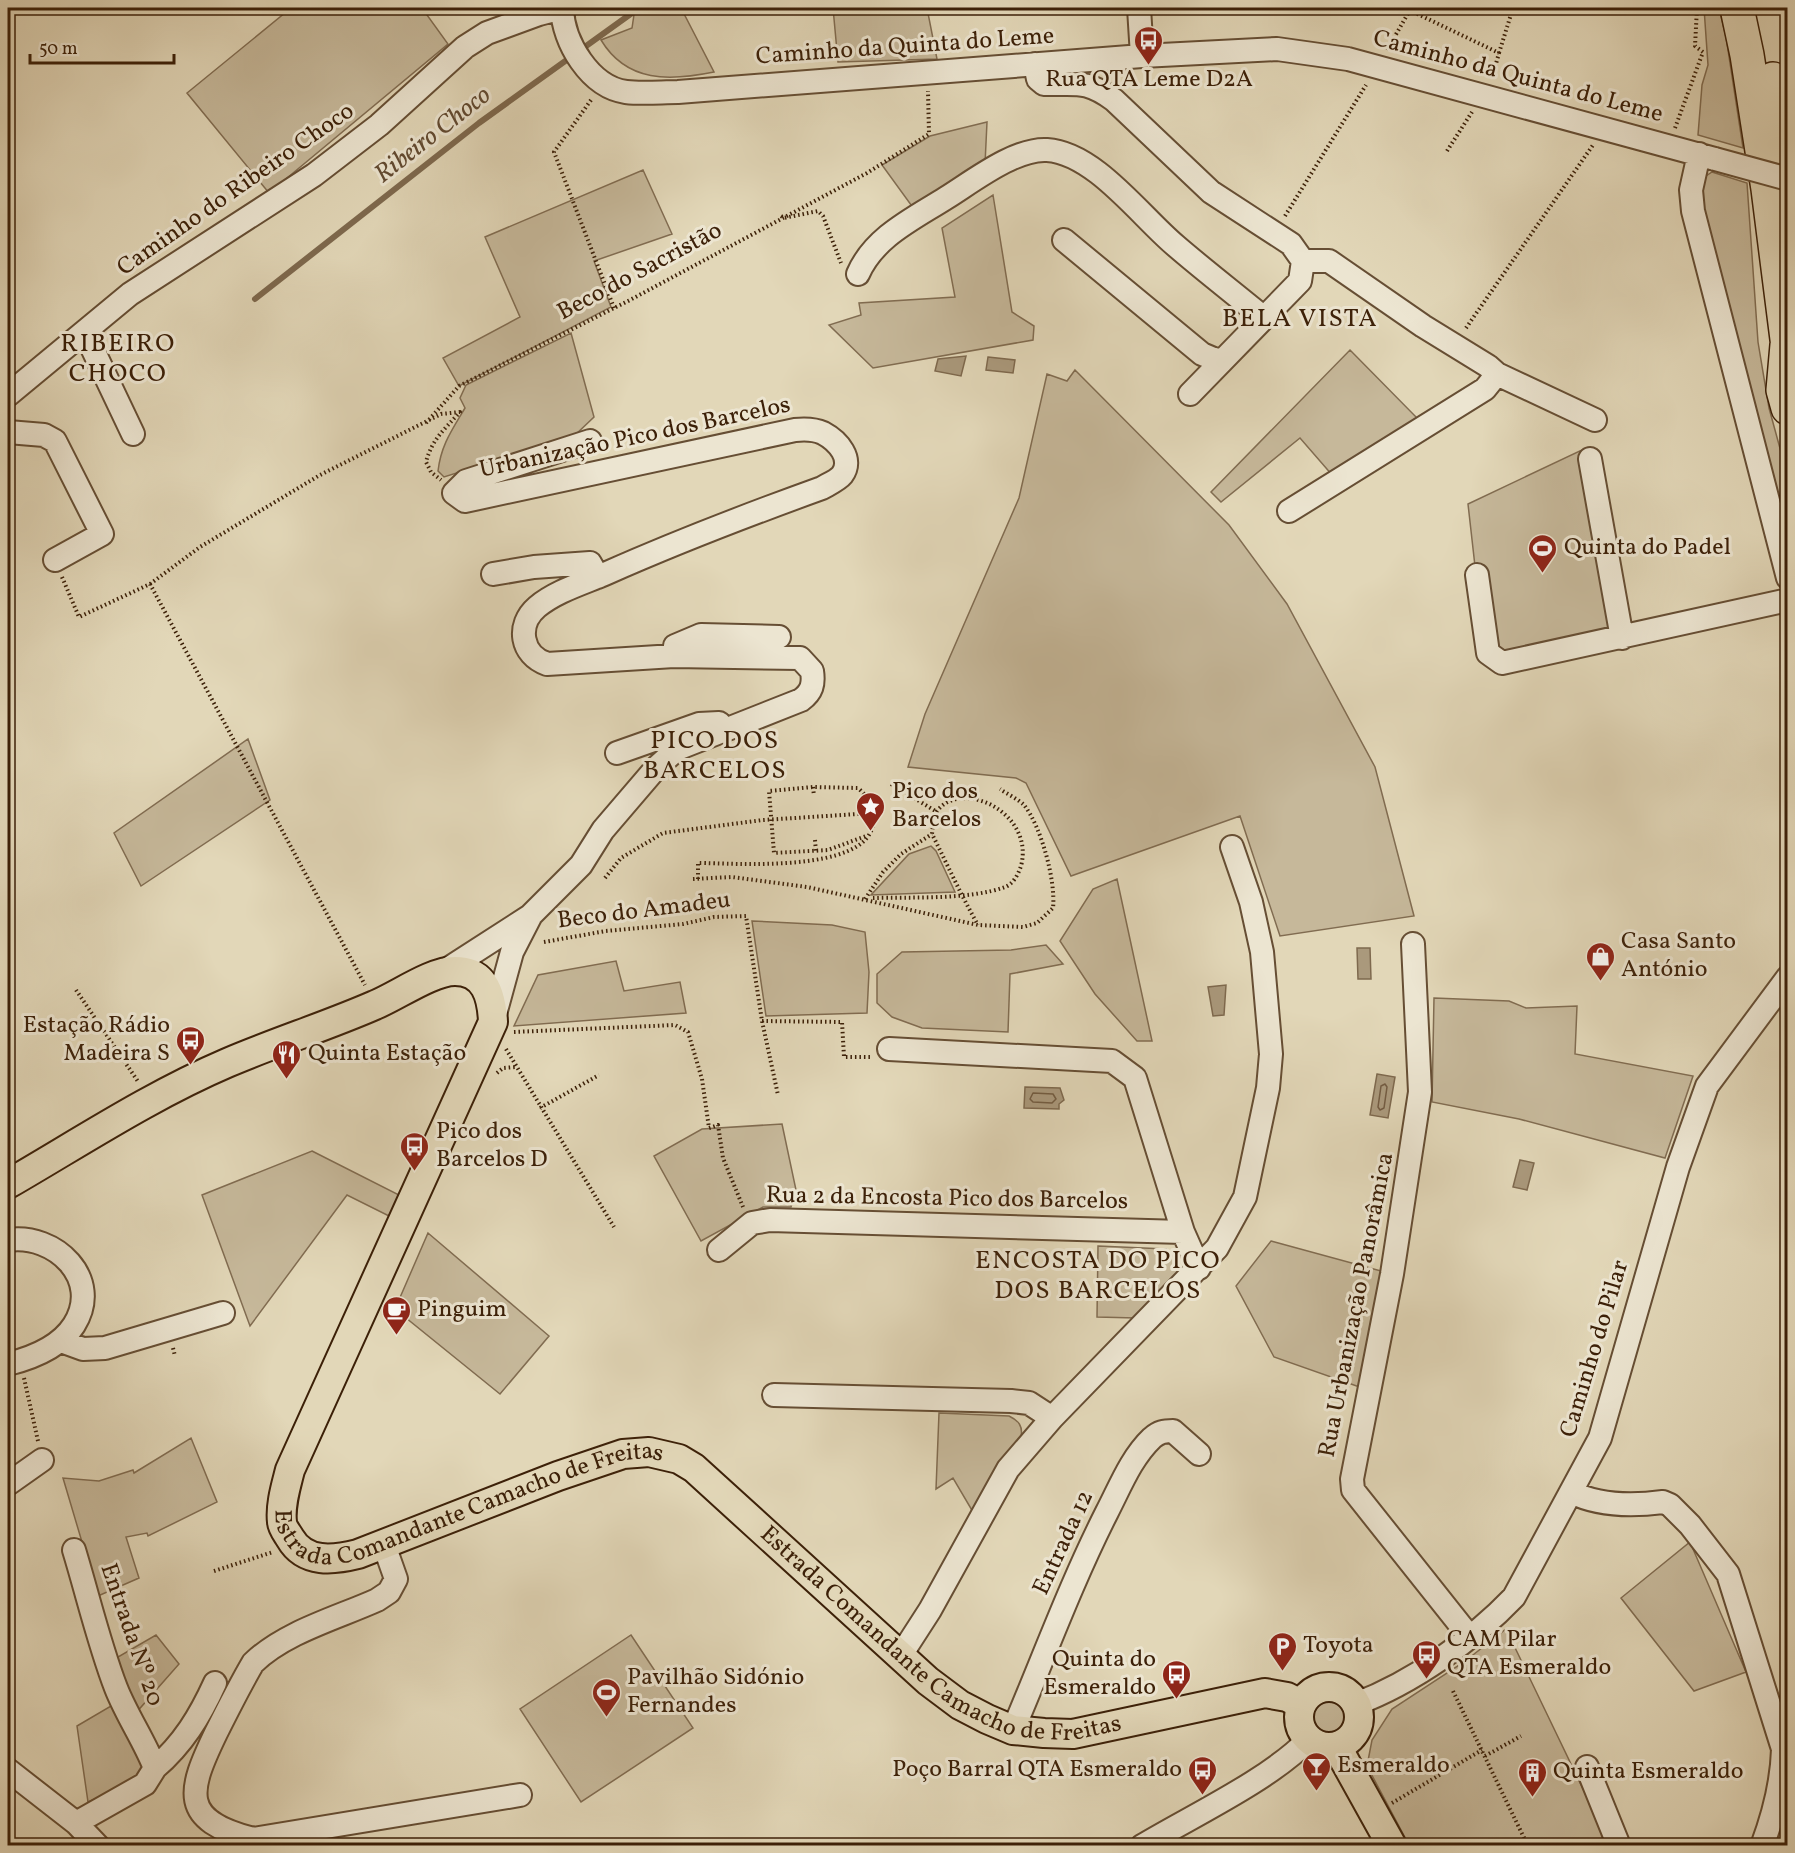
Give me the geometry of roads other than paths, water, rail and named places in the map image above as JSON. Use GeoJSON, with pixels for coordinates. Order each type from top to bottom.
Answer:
{"type":"FeatureCollection","features":[{"type":"Feature","properties":{"kind":"highway"},"geometry":{"type":"LineString","coordinates":[[1737,8],[1766,178],[1786,335],[1783,390],[1788,408]]}},
{"type":"Feature","properties":{"kind":"highway"},"geometry":{"type":"LineString","coordinates":[[1760,8],[1788,159]]}},
{"type":"Feature","properties":{"kind":"main road"},"geometry":{"type":"LineString","coordinates":[[8,1184],[150,1101],[216,1068],[376,1005],[439,975],[454,971],[480,980],[491,997],[493,1022]]}},
{"type":"Feature","properties":{"kind":"main road","name":"Estrada Comandante Camacho de Freitas"},"geometry":{"type":"LineString","coordinates":[[493,1022],[290,1470],[283,1494],[282,1523],[294,1545],[309,1557],[335,1560],[384,1545],[558,1476],[623,1454],[649,1452],[679,1459],[694,1468],[901,1655],[960,1705],[1013,1730],[1073,1734],[1265,1693],[1287,1697],[1301,1704]]}},
{"type":"Feature","properties":{"kind":"main road"},"geometry":{"type":"LineString","coordinates":[[1332,1687],[1351,1696],[1356,1704],[1359,1713],[1355,1732],[1349,1740],[1337,1747],[1324,1748],[1308,1740],[1299,1725],[1301,1704],[1313,1691],[1332,1687]]}},
{"type":"Feature","properties":{"kind":"main road"},"geometry":{"type":"LineString","coordinates":[[1337,1747],[1392,1845]]}},
{"type":"Feature","properties":{"kind":"street","name":"Caminho da Quinta do Leme"},"geometry":{"type":"LineString","coordinates":[[562,8],[567,35],[582,63],[604,82],[626,92],[678,92],[1142,56],[1276,49],[1322,54],[1788,179]]}},
{"type":"Feature","properties":{"kind":"street","name":"Caminho do Ribeiro Choco"},"geometry":{"type":"LineString","coordinates":[[8,395],[130,294],[314,175],[379,125],[465,47],[487,33],[562,8]]}},
{"type":"Feature","properties":{"kind":"street"},"geometry":{"type":"LineString","coordinates":[[1139,8],[1142,56]]}},
{"type":"Feature","properties":{"kind":"street"},"geometry":{"type":"LineString","coordinates":[[1035,64],[1038,79],[1044,84],[1071,82],[1099,89],[1210,192],[1275,232],[1291,244],[1303,261],[1300,281],[1190,394]]}},
{"type":"Feature","properties":{"kind":"street"},"geometry":{"type":"LineString","coordinates":[[850,270],[899,228],[1005,161],[1046,150],[1066,154],[1105,179],[1175,246],[1264,318]]}},
{"type":"Feature","properties":{"kind":"street"},"geometry":{"type":"LineString","coordinates":[[1707,156],[1691,190],[1693,211],[1788,578]]}},
{"type":"Feature","properties":{"kind":"street"},"geometry":{"type":"LineString","coordinates":[[1064,240],[1202,354],[1216,360],[1222,359]]}},
{"type":"Feature","properties":{"kind":"street"},"geometry":{"type":"LineString","coordinates":[[1303,261],[1329,261],[1497,374],[1595,420]]}},
{"type":"Feature","properties":{"kind":"street"},"geometry":{"type":"LineString","coordinates":[[85,333],[133,434]]}},
{"type":"Feature","properties":{"kind":"street"},"geometry":{"type":"LineString","coordinates":[[1289,511],[1485,389],[1497,374]]}},
{"type":"Feature","properties":{"kind":"street","name":"Urbanização Pico dos Barcelos"},"geometry":{"type":"LineString","coordinates":[[439,975],[530,916],[581,865],[603,830],[676,749],[807,695],[813,682],[812,671],[808,664],[800,658],[674,656],[547,664],[536,661],[528,652],[524,628],[532,612],[555,596],[670,545],[822,488],[841,476],[847,465],[846,456],[838,444],[823,433],[795,430],[465,501],[454,493],[466,481],[590,441]]}},
{"type":"Feature","properties":{"kind":"street"},"geometry":{"type":"LineString","coordinates":[[8,432],[44,435],[55,441],[102,534],[55,560]]}},
{"type":"Feature","properties":{"kind":"street"},"geometry":{"type":"LineString","coordinates":[[1590,459],[1622,638]]}},
{"type":"Feature","properties":{"kind":"street"},"geometry":{"type":"LineString","coordinates":[[493,574],[534,567],[590,563],[598,577]]}},
{"type":"Feature","properties":{"kind":"street"},"geometry":{"type":"LineString","coordinates":[[1477,575],[1488,653],[1502,663],[1788,600]]}},
{"type":"Feature","properties":{"kind":"street"},"geometry":{"type":"LineString","coordinates":[[674,656],[675,646],[701,635],[779,637]]}},
{"type":"Feature","properties":{"kind":"street","name":"Urbanização Pico dos Barcelos"},"geometry":{"type":"LineString","coordinates":[[617,753],[699,724],[747,721]]}},
{"type":"Feature","properties":{"kind":"street"},"geometry":{"type":"LineString","coordinates":[[901,1655],[930,1610],[1008,1470],[1052,1418],[1217,1248],[1245,1197],[1268,1088],[1271,1054],[1262,952],[1251,902],[1232,847]]}},
{"type":"Feature","properties":{"kind":"street","name":"Urbanização Pico dos Barcelos"},"geometry":{"type":"LineString","coordinates":[[493,1022],[512,952],[530,916]]}},
{"type":"Feature","properties":{"kind":"street","name":"Rua Urbanização Panorâmica"},"geometry":{"type":"LineString","coordinates":[[1413,944],[1420,1092],[1392,1274],[1352,1479],[1353,1490],[1358,1499],[1470,1636]]}},
{"type":"Feature","properties":{"kind":"street","name":"Caminho do Pilar"},"geometry":{"type":"LineString","coordinates":[[1356,1704],[1403,1683],[1496,1616],[1514,1597],[1600,1438],[1678,1167],[1703,1096],[1720,1067],[1788,977]]}},
{"type":"Feature","properties":{"kind":"street"},"geometry":{"type":"LineString","coordinates":[[881,1053],[1112,1061],[1124,1068],[1135,1078],[1183,1232],[1199,1268]]}},
{"type":"Feature","properties":{"kind":"street","name":"Rua 2 da Encosta Pico dos Barcelos"},"geometry":{"type":"LineString","coordinates":[[719,1250],[752,1223],[770,1220],[1183,1232]]}},
{"type":"Feature","properties":{"kind":"street"},"geometry":{"type":"LineString","coordinates":[[8,1240],[36,1241],[57,1251],[73,1265],[78,1274],[81,1302],[75,1323],[61,1341],[15,1368]]}},
{"type":"Feature","properties":{"kind":"street"},"geometry":{"type":"LineString","coordinates":[[61,1341],[83,1349],[105,1348],[223,1313]]}},
{"type":"Feature","properties":{"kind":"street"},"geometry":{"type":"LineString","coordinates":[[774,1395],[1011,1401],[1029,1404],[1052,1418]]}},
{"type":"Feature","properties":{"kind":"street","name":"Entrada 12"},"geometry":{"type":"LineString","coordinates":[[1013,1730],[1066,1600],[1128,1469],[1152,1438],[1162,1431],[1173,1431],[1199,1454]]}},
{"type":"Feature","properties":{"kind":"street"},"geometry":{"type":"LineString","coordinates":[[8,1484],[41,1455]]}},
{"type":"Feature","properties":{"kind":"street"},"geometry":{"type":"LineString","coordinates":[[1571,1492],[1588,1500],[1612,1503],[1663,1502],[1670,1505],[1728,1574],[1783,1749],[1781,1813],[1762,1845]]}},
{"type":"Feature","properties":{"kind":"street"},"geometry":{"type":"LineString","coordinates":[[384,1545],[396,1579],[389,1592],[377,1600],[285,1640],[266,1650],[253,1663],[199,1767],[195,1798],[201,1810],[223,1831],[253,1839],[520,1795]]}},
{"type":"Feature","properties":{"kind":"street","name":"Entrada Nº 20"},"geometry":{"type":"LineString","coordinates":[[74,1550],[106,1660],[129,1718],[147,1748],[155,1768]]}},
{"type":"Feature","properties":{"kind":"street","name":"Entrada Nº 20"},"geometry":{"type":"LineString","coordinates":[[76,1823],[145,1784],[155,1768],[174,1752],[200,1717],[215,1683]]}},
{"type":"Feature","properties":{"kind":"street"},"geometry":{"type":"LineString","coordinates":[[1142,1845],[1276,1767],[1294,1755],[1308,1740]]}},
{"type":"Feature","properties":{"kind":"street"},"geometry":{"type":"LineString","coordinates":[[1587,1767],[1619,1845]]}},
{"type":"Feature","properties":{"kind":"street"},"geometry":{"type":"LineString","coordinates":[[8,1770],[76,1823],[98,1845]]}},
{"type":"Feature","properties":{"kind":"water"},"geometry":{"type":"Polygon","coordinates":[[[966,356],[961,376],[935,371],[938,359],[966,356]]]}},
{"type":"Feature","properties":{"kind":"water"},"geometry":{"type":"Polygon","coordinates":[[[988,357],[1015,360],[1013,373],[986,370],[988,357]]]}},
{"type":"Feature","properties":{"kind":"water"},"geometry":{"type":"Polygon","coordinates":[[[1357,948],[1370,948],[1371,979],[1358,979],[1357,948]]]}},
{"type":"Feature","properties":{"kind":"water"},"geometry":{"type":"Polygon","coordinates":[[[1226,985],[1224,1015],[1213,1016],[1208,987],[1226,985]]]}},
{"type":"Feature","properties":{"kind":"water"},"geometry":{"type":"Polygon","coordinates":[[[1377,1074],[1395,1077],[1388,1118],[1370,1115],[1377,1074]]]}},
{"type":"Feature","properties":{"kind":"water"},"geometry":{"type":"Polygon","coordinates":[[[1025,1087],[1060,1088],[1064,1100],[1059,1104],[1059,1109],[1024,1108],[1025,1087]]]}},
{"type":"Feature","properties":{"kind":"water"},"geometry":{"type":"Polygon","coordinates":[[[1520,1160],[1534,1163],[1527,1190],[1513,1187],[1520,1160]]]}},
{"type":"Feature","properties":{"kind":"waterway","name":"Ribeiro Choco"},"geometry":{"type":"LineString","coordinates":[[255,299],[479,123],[639,8]]}},
{"type":"Feature","properties":{"kind":"place","name":"Rua QTA Leme D2A"},"geometry":{"type":"Point","coordinates":[1149,66]}},
{"type":"Feature","properties":{"kind":"place","name":"Quinta do Padel"},"geometry":{"type":"Point","coordinates":[1543,574]}},
{"type":"Feature","properties":{"kind":"place","name":"Pico dos Barcelos"},"geometry":{"type":"Point","coordinates":[871,832]}},
{"type":"Feature","properties":{"kind":"place","name":"Casa Santo António"},"geometry":{"type":"Point","coordinates":[1600,982]}},
{"type":"Feature","properties":{"kind":"place","name":"Estação Rádio Madeira S"},"geometry":{"type":"Point","coordinates":[191,1066]}},
{"type":"Feature","properties":{"kind":"place","name":"Quinta Estação"},"geometry":{"type":"Point","coordinates":[287,1080]}},
{"type":"Feature","properties":{"kind":"place","name":"Pico dos Barcelos D"},"geometry":{"type":"Point","coordinates":[415,1172]}},
{"type":"Feature","properties":{"kind":"place","name":"Pinguim"},"geometry":{"type":"Point","coordinates":[396,1336]}},
{"type":"Feature","properties":{"kind":"place","name":"Toyota"},"geometry":{"type":"Point","coordinates":[1282,1672]}},
{"type":"Feature","properties":{"kind":"place","name":"CAM Pilar QTA Esmeraldo"},"geometry":{"type":"Point","coordinates":[1426,1680]}},
{"type":"Feature","properties":{"kind":"place","name":"Quinta do Esmeraldo"},"geometry":{"type":"Point","coordinates":[1177,1700]}},
{"type":"Feature","properties":{"kind":"place","name":"Pavilhão Sidónio Fernandes"},"geometry":{"type":"Point","coordinates":[606,1718]}},
{"type":"Feature","properties":{"kind":"place","name":"Esmeraldo"},"geometry":{"type":"Point","coordinates":[1316,1792]}},
{"type":"Feature","properties":{"kind":"place","name":"Poço Barral QTA Esmeraldo"},"geometry":{"type":"Point","coordinates":[1203,1796]}},
{"type":"Feature","properties":{"kind":"place","name":"Quinta Esmeraldo"},"geometry":{"type":"Point","coordinates":[1532,1798]}},
{"type":"Feature","properties":{"kind":"district","name":"BELA VISTA"},"geometry":{"type":"Point","coordinates":[1300,319]}},
{"type":"Feature","properties":{"kind":"district","name":"RIBEIRO CHOCO"},"geometry":{"type":"Point","coordinates":[118,359]}},
{"type":"Feature","properties":{"kind":"district","name":"PICO DOS BARCELOS"},"geometry":{"type":"Point","coordinates":[715,756]}},
{"type":"Feature","properties":{"kind":"district","name":"ENCOSTA DO PICO DOS BARCELOS"},"geometry":{"type":"Point","coordinates":[1098,1276]}}]}
